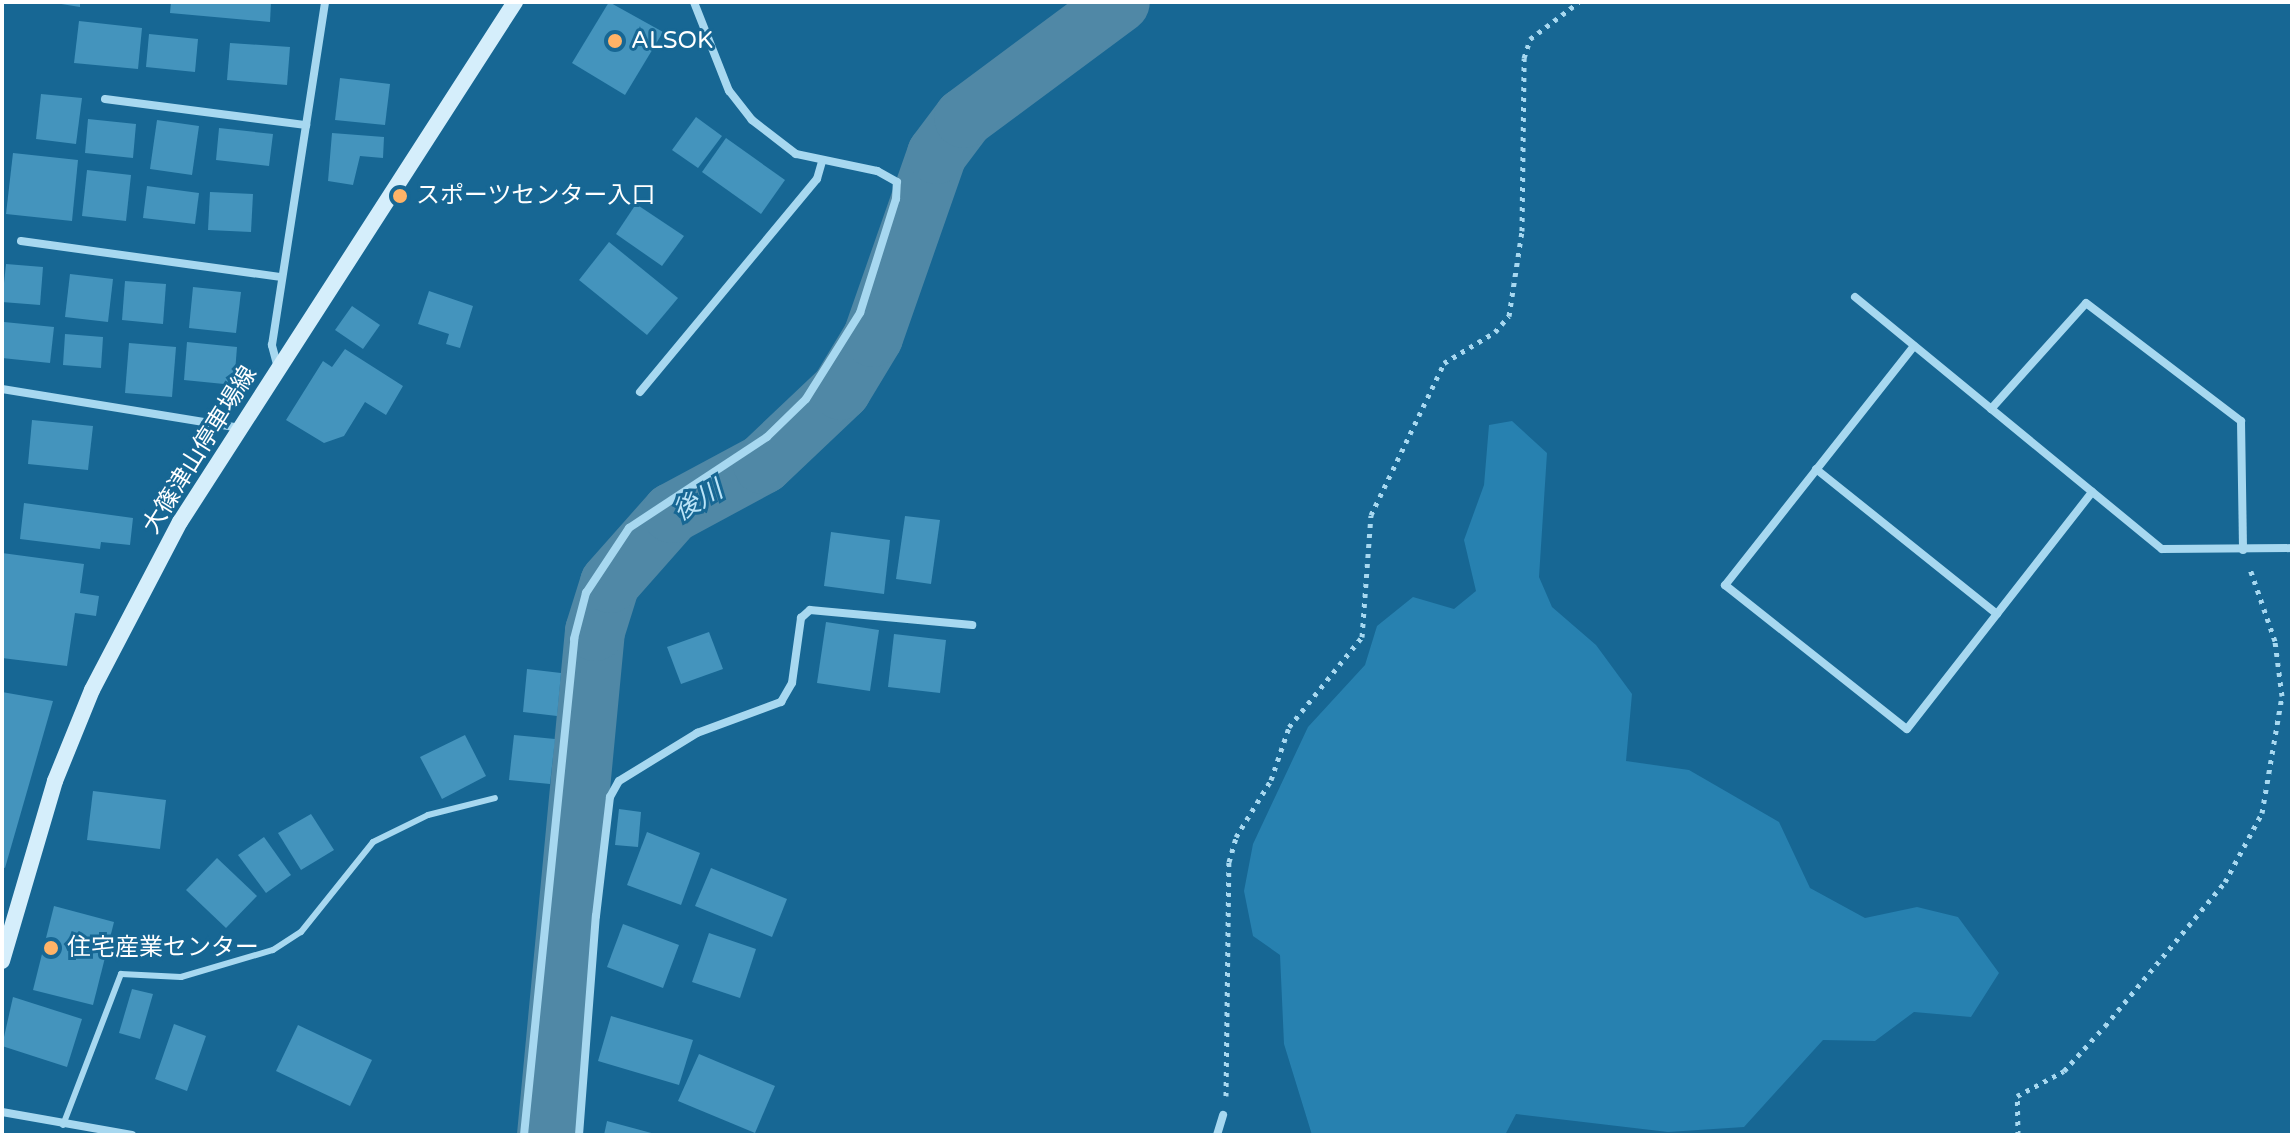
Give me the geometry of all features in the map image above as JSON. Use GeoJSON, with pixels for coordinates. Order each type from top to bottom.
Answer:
{"type":"FeatureCollection","features":[{"type":"Feature","properties":{"kind":"main road","name":"大篠津山停車場線"},"geometry":{"type":"LineString","coordinates":[[2,961],[55,781],[92,690],[180,522],[515,2]]}},
{"type":"Feature","properties":{"kind":"street"},"geometry":{"type":"LineString","coordinates":[[278,370],[272,345],[325,2]]}},
{"type":"Feature","properties":{"kind":"street"},"geometry":{"type":"LineString","coordinates":[[524,1135],[577,620],[629,528],[767,437],[839,356],[874,270],[897,182],[822,161],[778,144],[752,120],[729,91],[694,2]]}},
{"type":"Feature","properties":{"kind":"street"},"geometry":{"type":"LineString","coordinates":[[105,99],[306,125]]}},
{"type":"Feature","properties":{"kind":"street"},"geometry":{"type":"LineString","coordinates":[[640,392],[817,179],[822,161]]}},
{"type":"Feature","properties":{"kind":"street"},"geometry":{"type":"LineString","coordinates":[[21,241],[282,277]]}},
{"type":"Feature","properties":{"kind":"street"},"geometry":{"type":"LineString","coordinates":[[1855,297],[2162,549],[2292,548]]}},
{"type":"Feature","properties":{"kind":"street"},"geometry":{"type":"LineString","coordinates":[[1991,409],[2086,303],[2241,421],[2243,550]]}},
{"type":"Feature","properties":{"kind":"street"},"geometry":{"type":"LineString","coordinates":[[1914,346],[1725,585],[1907,729],[2092,492]]}},
{"type":"Feature","properties":{"kind":"street"},"geometry":{"type":"LineString","coordinates":[[2,389],[239,428]]}},
{"type":"Feature","properties":{"kind":"street"},"geometry":{"type":"LineString","coordinates":[[1816,469],[1997,614]]}},
{"type":"Feature","properties":{"kind":"street"},"geometry":{"type":"LineString","coordinates":[[579,1135],[596,916],[610,797],[619,781],[697,733],[781,702],[792,683],[801,618],[810,610],[972,625]]}},
{"type":"Feature","properties":{"kind":"street"},"geometry":{"type":"LineString","coordinates":[[2,1112],[132,1135]]}},
{"type":"Feature","properties":{"kind":"street"},"geometry":{"type":"LineString","coordinates":[[1217,1135],[1223,1115]]}},
{"type":"Feature","properties":{"kind":"lane"},"geometry":{"type":"LineString","coordinates":[[63,1125],[121,974],[181,977],[273,950],[301,932],[373,842],[428,815],[495,798]]}},
{"type":"Feature","properties":{"kind":"path"},"geometry":{"type":"LineString","coordinates":[[1223,1115],[1231,1071],[1229,862],[1236,837],[1271,780],[1289,727],[1362,637],[1371,515],[1444,363],[1509,316],[1522,231],[1524,58],[1530,39],[1579,2]]}},
{"type":"Feature","properties":{"kind":"path"},"geometry":{"type":"LineString","coordinates":[[2018,1135],[2017,1096],[2064,1071],[2105,1026],[2225,882],[2262,813],[2282,696],[2275,641],[2243,550]]}},
{"type":"Feature","properties":{"kind":"shaded area"},"geometry":{"type":"Polygon","coordinates":[[[1512,421],[1547,453],[1539,577],[1552,607],[1596,645],[1632,694],[1626,761],[1689,770],[1779,822],[1810,888],[1865,918],[1917,907],[1958,917],[1999,973],[1971,1017],[1914,1012],[1875,1041],[1823,1040],[1744,1127],[1668,1132],[1516,1114],[1505,1135],[1312,1135],[1284,1044],[1280,955],[1253,936],[1244,891],[1253,844],[1308,727],[1365,665],[1377,626],[1413,597],[1454,609],[1476,591],[1464,540],[1484,485],[1489,425],[1512,421]]]}},
{"type":"Feature","properties":{"kind":"building"},"geometry":{"type":"Polygon","coordinates":[[[49,2],[80,2],[80,7],[49,2]]]}},
{"type":"Feature","properties":{"kind":"building"},"geometry":{"type":"Polygon","coordinates":[[[171,2],[271,2],[270,22],[170,13],[171,2]]]}},
{"type":"Feature","properties":{"kind":"building"},"geometry":{"type":"Polygon","coordinates":[[[609,2],[663,32],[625,95],[572,63],[609,2]]]}},
{"type":"Feature","properties":{"kind":"building"},"geometry":{"type":"Polygon","coordinates":[[[79,21],[142,28],[138,69],[74,63],[79,21]]]}},
{"type":"Feature","properties":{"kind":"building"},"geometry":{"type":"Polygon","coordinates":[[[149,34],[198,39],[195,72],[146,67],[149,34]]]}},
{"type":"Feature","properties":{"kind":"building"},"geometry":{"type":"Polygon","coordinates":[[[230,43],[290,47],[287,85],[227,80],[230,43]]]}},
{"type":"Feature","properties":{"kind":"building"},"geometry":{"type":"Polygon","coordinates":[[[340,78],[390,84],[385,125],[335,120],[340,78]]]}},
{"type":"Feature","properties":{"kind":"building"},"geometry":{"type":"Polygon","coordinates":[[[41,94],[82,98],[76,144],[36,139],[41,94]]]}},
{"type":"Feature","properties":{"kind":"building"},"geometry":{"type":"Polygon","coordinates":[[[696,117],[722,136],[698,168],[672,150],[696,117]]]}},
{"type":"Feature","properties":{"kind":"building"},"geometry":{"type":"Polygon","coordinates":[[[88,119],[136,124],[133,158],[85,153],[88,119]]]}},
{"type":"Feature","properties":{"kind":"building"},"geometry":{"type":"Polygon","coordinates":[[[157,120],[199,126],[192,175],[150,169],[157,120]]]}},
{"type":"Feature","properties":{"kind":"building"},"geometry":{"type":"Polygon","coordinates":[[[219,128],[273,134],[269,166],[216,160],[219,128]]]}},
{"type":"Feature","properties":{"kind":"building"},"geometry":{"type":"Polygon","coordinates":[[[332,133],[384,137],[383,158],[360,156],[353,185],[328,181],[332,133]]]}},
{"type":"Feature","properties":{"kind":"building"},"geometry":{"type":"Polygon","coordinates":[[[726,138],[785,180],[761,214],[702,172],[726,138]]]}},
{"type":"Feature","properties":{"kind":"building"},"geometry":{"type":"Polygon","coordinates":[[[13,153],[78,160],[72,221],[6,214],[13,153]]]}},
{"type":"Feature","properties":{"kind":"building"},"geometry":{"type":"Polygon","coordinates":[[[87,170],[131,175],[126,221],[82,216],[87,170]]]}},
{"type":"Feature","properties":{"kind":"building"},"geometry":{"type":"Polygon","coordinates":[[[147,186],[199,193],[195,224],[143,218],[147,186]]]}},
{"type":"Feature","properties":{"kind":"building"},"geometry":{"type":"Polygon","coordinates":[[[210,192],[253,194],[251,232],[208,230],[210,192]]]}},
{"type":"Feature","properties":{"kind":"building"},"geometry":{"type":"Polygon","coordinates":[[[636,204],[684,236],[662,266],[616,234],[636,204]]]}},
{"type":"Feature","properties":{"kind":"building"},"geometry":{"type":"Polygon","coordinates":[[[609,242],[678,298],[647,335],[579,280],[609,242]]]}},
{"type":"Feature","properties":{"kind":"building"},"geometry":{"type":"Polygon","coordinates":[[[6,264],[43,267],[40,305],[2,302],[6,264]]]}},
{"type":"Feature","properties":{"kind":"building"},"geometry":{"type":"Polygon","coordinates":[[[70,274],[113,279],[108,322],[65,317],[70,274]]]}},
{"type":"Feature","properties":{"kind":"building"},"geometry":{"type":"Polygon","coordinates":[[[125,281],[166,284],[163,324],[122,320],[125,281]]]}},
{"type":"Feature","properties":{"kind":"building"},"geometry":{"type":"Polygon","coordinates":[[[193,287],[241,292],[236,333],[189,328],[193,287]]]}},
{"type":"Feature","properties":{"kind":"building"},"geometry":{"type":"Polygon","coordinates":[[[429,291],[473,306],[460,348],[446,344],[449,334],[418,324],[429,291]]]}},
{"type":"Feature","properties":{"kind":"building"},"geometry":{"type":"Polygon","coordinates":[[[352,306],[380,325],[363,349],[335,330],[352,306]]]}},
{"type":"Feature","properties":{"kind":"building"},"geometry":{"type":"Polygon","coordinates":[[[4,322],[54,327],[50,363],[2,358],[4,322]]]}},
{"type":"Feature","properties":{"kind":"building"},"geometry":{"type":"Polygon","coordinates":[[[65,334],[103,337],[101,368],[63,365],[65,334]]]}},
{"type":"Feature","properties":{"kind":"building"},"geometry":{"type":"Polygon","coordinates":[[[187,342],[237,347],[234,385],[184,380],[187,342]]]}},
{"type":"Feature","properties":{"kind":"building"},"geometry":{"type":"Polygon","coordinates":[[[129,343],[176,347],[172,397],[125,393],[129,343]]]}},
{"type":"Feature","properties":{"kind":"building"},"geometry":{"type":"Polygon","coordinates":[[[345,349],[403,386],[386,415],[365,402],[344,436],[324,443],[286,420],[323,361],[332,367],[345,349]]]}},
{"type":"Feature","properties":{"kind":"building"},"geometry":{"type":"Polygon","coordinates":[[[32,420],[93,426],[88,470],[28,464],[32,420]]]}},
{"type":"Feature","properties":{"kind":"building"},"geometry":{"type":"Polygon","coordinates":[[[24,503],[133,518],[130,545],[101,542],[100,549],[20,539],[24,503]]]}},
{"type":"Feature","properties":{"kind":"building"},"geometry":{"type":"Polygon","coordinates":[[[905,516],[940,520],[931,584],[896,579],[905,516]]]}},
{"type":"Feature","properties":{"kind":"building"},"geometry":{"type":"Polygon","coordinates":[[[831,532],[890,540],[884,594],[824,586],[831,532]]]}},
{"type":"Feature","properties":{"kind":"building"},"geometry":{"type":"Polygon","coordinates":[[[2,553],[84,564],[80,593],[99,596],[96,616],[75,613],[67,666],[2,658],[2,553]]]}},
{"type":"Feature","properties":{"kind":"building"},"geometry":{"type":"Polygon","coordinates":[[[826,622],[879,630],[870,691],[817,683],[826,622]]]}},
{"type":"Feature","properties":{"kind":"building"},"geometry":{"type":"Polygon","coordinates":[[[709,632],[723,669],[681,684],[667,647],[709,632]]]}},
{"type":"Feature","properties":{"kind":"building"},"geometry":{"type":"Polygon","coordinates":[[[894,634],[946,640],[940,693],[888,687],[894,634]]]}},
{"type":"Feature","properties":{"kind":"building"},"geometry":{"type":"Polygon","coordinates":[[[527,669],[561,673],[557,716],[523,712],[527,669]]]}},
{"type":"Feature","properties":{"kind":"building"},"geometry":{"type":"Polygon","coordinates":[[[2,692],[53,701],[5,868],[2,867],[2,692]]]}},
{"type":"Feature","properties":{"kind":"building"},"geometry":{"type":"Polygon","coordinates":[[[465,735],[486,776],[442,799],[420,757],[465,735]]]}},
{"type":"Feature","properties":{"kind":"building"},"geometry":{"type":"Polygon","coordinates":[[[514,735],[555,739],[550,784],[509,780],[514,735]]]}},
{"type":"Feature","properties":{"kind":"building"},"geometry":{"type":"Polygon","coordinates":[[[93,791],[166,800],[160,849],[87,840],[93,791]]]}},
{"type":"Feature","properties":{"kind":"building"},"geometry":{"type":"Polygon","coordinates":[[[619,809],[641,812],[638,847],[615,845],[619,809]]]}},
{"type":"Feature","properties":{"kind":"building"},"geometry":{"type":"Polygon","coordinates":[[[311,814],[334,850],[301,870],[278,833],[311,814]]]}},
{"type":"Feature","properties":{"kind":"building"},"geometry":{"type":"Polygon","coordinates":[[[647,832],[700,853],[681,905],[627,885],[647,832]]]}},
{"type":"Feature","properties":{"kind":"building"},"geometry":{"type":"Polygon","coordinates":[[[264,837],[291,875],[266,893],[238,855],[264,837]]]}},
{"type":"Feature","properties":{"kind":"building"},"geometry":{"type":"Polygon","coordinates":[[[217,858],[257,896],[226,928],[186,890],[217,858]]]}},
{"type":"Feature","properties":{"kind":"building"},"geometry":{"type":"Polygon","coordinates":[[[711,868],[787,899],[772,937],[695,906],[711,868]]]}},
{"type":"Feature","properties":{"kind":"building"},"geometry":{"type":"Polygon","coordinates":[[[54,906],[114,922],[93,1005],[33,990],[54,906]]]}},
{"type":"Feature","properties":{"kind":"building"},"geometry":{"type":"Polygon","coordinates":[[[623,924],[679,945],[663,988],[607,967],[623,924]]]}},
{"type":"Feature","properties":{"kind":"building"},"geometry":{"type":"Polygon","coordinates":[[[709,933],[756,949],[740,998],[692,982],[709,933]]]}},
{"type":"Feature","properties":{"kind":"building"},"geometry":{"type":"Polygon","coordinates":[[[132,989],[153,994],[140,1039],[119,1033],[132,989]]]}},
{"type":"Feature","properties":{"kind":"building"},"geometry":{"type":"Polygon","coordinates":[[[13,997],[82,1019],[67,1067],[2,1046],[13,997]]]}},
{"type":"Feature","properties":{"kind":"building"},"geometry":{"type":"Polygon","coordinates":[[[611,1016],[693,1040],[679,1085],[598,1061],[611,1016]]]}},
{"type":"Feature","properties":{"kind":"building"},"geometry":{"type":"Polygon","coordinates":[[[174,1024],[206,1036],[187,1091],[155,1079],[174,1024]]]}},
{"type":"Feature","properties":{"kind":"building"},"geometry":{"type":"Polygon","coordinates":[[[298,1025],[372,1060],[350,1106],[276,1071],[298,1025]]]}},
{"type":"Feature","properties":{"kind":"building"},"geometry":{"type":"Polygon","coordinates":[[[699,1054],[775,1086],[755,1133],[678,1101],[699,1054]]]}},
{"type":"Feature","properties":{"kind":"building"},"geometry":{"type":"Polygon","coordinates":[[[607,1121],[655,1134],[655,1135],[604,1135],[607,1121]]]}},
{"type":"Feature","properties":{"kind":"waterway","name":"後川"},"geometry":{"type":"LineString","coordinates":[[547,1135],[595,631],[610,583],[672,513],[763,464],[841,390],[873,337],[937,154],[964,118],[1120,2]]}},
{"type":"Feature","properties":{"kind":"place","name":"ALSOK"},"geometry":{"type":"Point","coordinates":[615,41]}},
{"type":"Feature","properties":{"kind":"place","name":"スポーツセンター入口"},"geometry":{"type":"Point","coordinates":[400,196]}},
{"type":"Feature","properties":{"kind":"place","name":"住宅産業センター"},"geometry":{"type":"Point","coordinates":[51,948]}}]}
